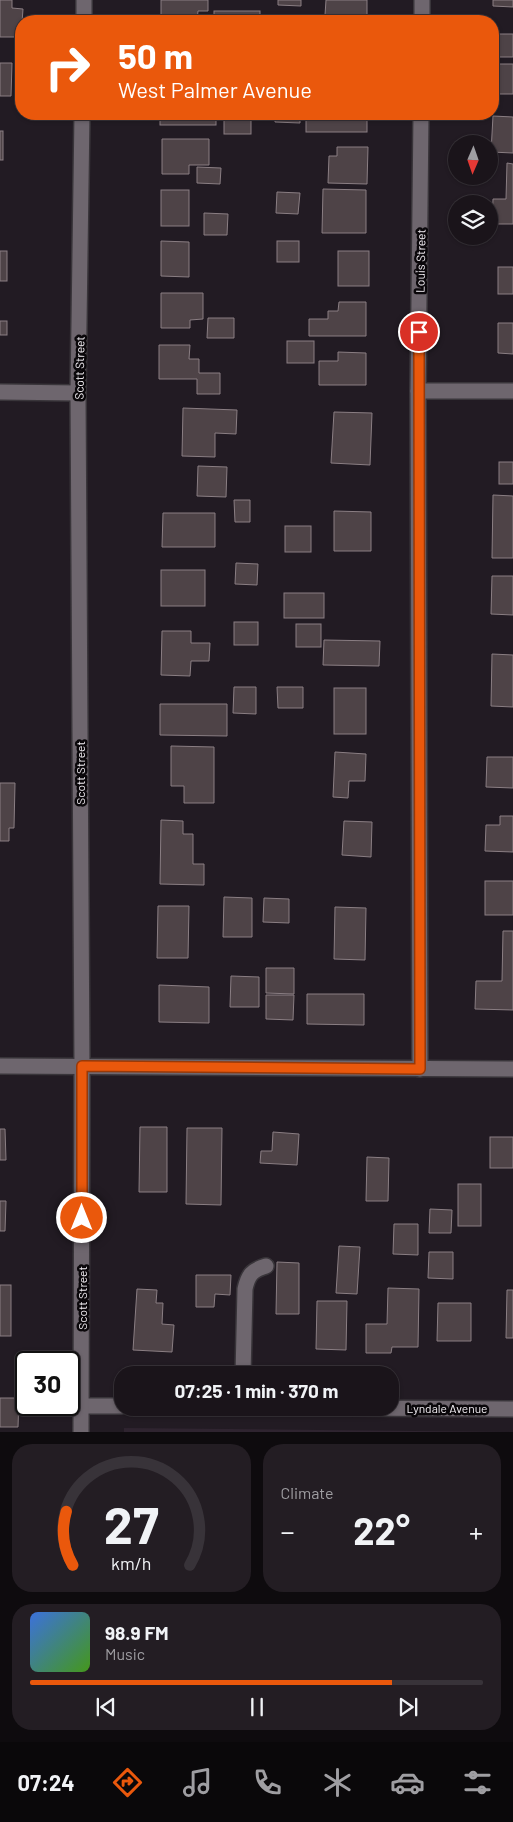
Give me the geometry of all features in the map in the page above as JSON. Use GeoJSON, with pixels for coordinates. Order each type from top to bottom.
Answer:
{"type":"FeatureCollection","features":[{"type":"Feature","properties":{"kind":"street"},"geometry":{"type":"LineString","coordinates":[[84,0],[84,15]]}},
{"type":"Feature","properties":{"kind":"street"},"geometry":{"type":"LineString","coordinates":[[422,0],[422,15]]}},
{"type":"Feature","properties":{"kind":"street","name":"Scott Street"},"geometry":{"type":"LineString","coordinates":[[81,1432],[82,1066],[78,393],[82,120]]}},
{"type":"Feature","properties":{"kind":"street","name":"Louis Street"},"geometry":{"type":"LineString","coordinates":[[420,1069],[418,391],[421,120]]}},
{"type":"Feature","properties":{"kind":"street"},"geometry":{"type":"LineString","coordinates":[[418,391],[513,391]]}},
{"type":"Feature","properties":{"kind":"street"},"geometry":{"type":"LineString","coordinates":[[0,392],[78,393]]}},
{"type":"Feature","properties":{"kind":"street"},"geometry":{"type":"LineString","coordinates":[[0,1066],[513,1069]]}},
{"type":"Feature","properties":{"kind":"street"},"geometry":{"type":"LineString","coordinates":[[243,1366],[245,1289],[248,1276],[254,1269],[266,1266]]}},
{"type":"Feature","properties":{"kind":"street"},"geometry":{"type":"LineString","coordinates":[[81,1406],[114,1406]]}},
{"type":"Feature","properties":{"kind":"street","name":"Lyndale Avenue"},"geometry":{"type":"LineString","coordinates":[[399,1408],[513,1409]]}},
{"type":"Feature","properties":{"kind":"shaded area"},"geometry":{"type":"Polygon","coordinates":[[[124,1428],[513,1432],[124,1432],[124,1428]]]}},
{"type":"Feature","properties":{"kind":"building"},"geometry":{"type":"Polygon","coordinates":[[[0,0],[12,0],[12,8],[23,9],[23,15],[15,15],[15,37],[0,37],[0,0]]]}},
{"type":"Feature","properties":{"kind":"building"},"geometry":{"type":"Polygon","coordinates":[[[161,0],[208,0],[208,11],[198,11],[198,15],[161,15],[161,0]]]}},
{"type":"Feature","properties":{"kind":"building"},"geometry":{"type":"Polygon","coordinates":[[[278,0],[301,0],[301,6],[278,5],[278,0]]]}},
{"type":"Feature","properties":{"kind":"building"},"geometry":{"type":"Polygon","coordinates":[[[326,0],[367,0],[367,15],[325,15],[326,0]]]}},
{"type":"Feature","properties":{"kind":"building"},"geometry":{"type":"Polygon","coordinates":[[[493,0],[513,0],[513,7],[493,6],[493,0]]]}},
{"type":"Feature","properties":{"kind":"building"},"geometry":{"type":"Polygon","coordinates":[[[214,11],[260,11],[260,15],[214,15],[214,11]]]}},
{"type":"Feature","properties":{"kind":"building"},"geometry":{"type":"Polygon","coordinates":[[[499,34],[513,34],[513,57],[499,57],[499,34]]]}},
{"type":"Feature","properties":{"kind":"building"},"geometry":{"type":"Polygon","coordinates":[[[0,63],[12,63],[11,96],[0,96],[0,63]]]}},
{"type":"Feature","properties":{"kind":"building"},"geometry":{"type":"Polygon","coordinates":[[[499,64],[513,64],[513,94],[499,94],[499,64]]]}},
{"type":"Feature","properties":{"kind":"building"},"geometry":{"type":"Polygon","coordinates":[[[499,116],[513,117],[513,153],[498,152],[498,135],[492,135],[493,120],[499,120],[499,116]]]}},
{"type":"Feature","properties":{"kind":"building"},"geometry":{"type":"Polygon","coordinates":[[[160,120],[216,120],[216,125],[160,125],[160,120]]]}},
{"type":"Feature","properties":{"kind":"building"},"geometry":{"type":"Polygon","coordinates":[[[224,120],[251,120],[251,134],[224,134],[224,120]]]}},
{"type":"Feature","properties":{"kind":"building"},"geometry":{"type":"Polygon","coordinates":[[[275,120],[300,120],[300,123],[275,122],[275,120]]]}},
{"type":"Feature","properties":{"kind":"building"},"geometry":{"type":"Polygon","coordinates":[[[306,120],[367,120],[367,132],[306,132],[306,120]]]}},
{"type":"Feature","properties":{"kind":"building"},"geometry":{"type":"Polygon","coordinates":[[[0,131],[3,131],[3,160],[0,160],[0,131]]]}},
{"type":"Feature","properties":{"kind":"building"},"geometry":{"type":"Polygon","coordinates":[[[162,139],[209,139],[209,165],[189,165],[189,174],[162,174],[162,139]]]}},
{"type":"Feature","properties":{"kind":"building"},"geometry":{"type":"Polygon","coordinates":[[[337,147],[368,147],[367,184],[328,183],[329,156],[337,156],[337,147]]]}},
{"type":"Feature","properties":{"kind":"building"},"geometry":{"type":"Polygon","coordinates":[[[507,163],[513,164],[513,224],[498,224],[498,199],[506,199],[507,163]]]}},
{"type":"Feature","properties":{"kind":"building"},"geometry":{"type":"Polygon","coordinates":[[[197,167],[221,168],[220,184],[197,183],[197,167]]]}},
{"type":"Feature","properties":{"kind":"building"},"geometry":{"type":"Polygon","coordinates":[[[323,189],[366,190],[366,233],[322,233],[323,189]]]}},
{"type":"Feature","properties":{"kind":"building"},"geometry":{"type":"Polygon","coordinates":[[[161,190],[189,190],[189,226],[161,226],[161,190]]]}},
{"type":"Feature","properties":{"kind":"building"},"geometry":{"type":"Polygon","coordinates":[[[277,192],[300,193],[298,214],[276,213],[277,192]]]}},
{"type":"Feature","properties":{"kind":"building"},"geometry":{"type":"Polygon","coordinates":[[[204,213],[228,214],[227,235],[204,235],[204,213]]]}},
{"type":"Feature","properties":{"kind":"building"},"geometry":{"type":"Polygon","coordinates":[[[161,241],[189,242],[189,277],[161,276],[161,241]]]}},
{"type":"Feature","properties":{"kind":"building"},"geometry":{"type":"Polygon","coordinates":[[[277,241],[299,241],[299,262],[277,262],[277,241]]]}},
{"type":"Feature","properties":{"kind":"building"},"geometry":{"type":"Polygon","coordinates":[[[0,251],[7,251],[7,281],[0,281],[0,251]]]}},
{"type":"Feature","properties":{"kind":"building"},"geometry":{"type":"Polygon","coordinates":[[[338,251],[369,251],[369,286],[338,286],[338,251]]]}},
{"type":"Feature","properties":{"kind":"building"},"geometry":{"type":"Polygon","coordinates":[[[498,267],[513,267],[513,294],[498,294],[498,267]]]}},
{"type":"Feature","properties":{"kind":"building"},"geometry":{"type":"Polygon","coordinates":[[[161,293],[203,293],[203,319],[190,320],[190,328],[161,328],[161,293]]]}},
{"type":"Feature","properties":{"kind":"building"},"geometry":{"type":"Polygon","coordinates":[[[339,302],[366,302],[366,336],[309,336],[309,319],[328,319],[328,311],[338,311],[339,302]]]}},
{"type":"Feature","properties":{"kind":"building"},"geometry":{"type":"Polygon","coordinates":[[[208,318],[234,318],[234,338],[207,338],[208,318]]]}},
{"type":"Feature","properties":{"kind":"building"},"geometry":{"type":"Polygon","coordinates":[[[0,321],[7,321],[7,335],[0,335],[0,321]]]}},
{"type":"Feature","properties":{"kind":"building"},"geometry":{"type":"Polygon","coordinates":[[[498,323],[513,323],[513,354],[498,353],[498,323]]]}},
{"type":"Feature","properties":{"kind":"building"},"geometry":{"type":"Polygon","coordinates":[[[287,341],[314,341],[314,363],[287,363],[287,341]]]}},
{"type":"Feature","properties":{"kind":"building"},"geometry":{"type":"Polygon","coordinates":[[[159,345],[190,345],[189,359],[199,359],[199,373],[220,373],[220,394],[197,394],[197,379],[159,379],[159,345]]]}},
{"type":"Feature","properties":{"kind":"building"},"geometry":{"type":"Polygon","coordinates":[[[338,352],[366,353],[366,385],[319,385],[319,361],[338,361],[338,352]]]}},
{"type":"Feature","properties":{"kind":"building"},"geometry":{"type":"Polygon","coordinates":[[[183,408],[237,410],[236,434],[215,433],[215,457],[182,456],[183,408]]]}},
{"type":"Feature","properties":{"kind":"building"},"geometry":{"type":"Polygon","coordinates":[[[334,412],[372,413],[370,465],[331,463],[334,412]]]}},
{"type":"Feature","properties":{"kind":"building"},"geometry":{"type":"Polygon","coordinates":[[[499,462],[513,462],[513,484],[499,484],[499,462]]]}},
{"type":"Feature","properties":{"kind":"building"},"geometry":{"type":"Polygon","coordinates":[[[198,466],[227,467],[226,497],[197,496],[198,466]]]}},
{"type":"Feature","properties":{"kind":"building"},"geometry":{"type":"Polygon","coordinates":[[[493,495],[513,496],[513,558],[492,558],[493,495]]]}},
{"type":"Feature","properties":{"kind":"building"},"geometry":{"type":"Polygon","coordinates":[[[234,500],[250,500],[250,522],[235,522],[234,500]]]}},
{"type":"Feature","properties":{"kind":"building"},"geometry":{"type":"Polygon","coordinates":[[[334,511],[371,512],[371,551],[334,551],[334,511]]]}},
{"type":"Feature","properties":{"kind":"building"},"geometry":{"type":"Polygon","coordinates":[[[163,513],[215,513],[215,547],[162,547],[163,513]]]}},
{"type":"Feature","properties":{"kind":"building"},"geometry":{"type":"Polygon","coordinates":[[[285,526],[311,526],[311,552],[285,552],[285,526]]]}},
{"type":"Feature","properties":{"kind":"building"},"geometry":{"type":"Polygon","coordinates":[[[236,563],[258,564],[257,585],[235,584],[236,563]]]}},
{"type":"Feature","properties":{"kind":"building"},"geometry":{"type":"Polygon","coordinates":[[[161,570],[205,570],[205,606],[161,606],[161,570]]]}},
{"type":"Feature","properties":{"kind":"building"},"geometry":{"type":"Polygon","coordinates":[[[492,576],[513,576],[513,615],[491,614],[492,576]]]}},
{"type":"Feature","properties":{"kind":"building"},"geometry":{"type":"Polygon","coordinates":[[[284,593],[324,593],[324,618],[284,618],[284,593]]]}},
{"type":"Feature","properties":{"kind":"building"},"geometry":{"type":"Polygon","coordinates":[[[234,622],[258,622],[258,645],[234,645],[234,622]]]}},
{"type":"Feature","properties":{"kind":"building"},"geometry":{"type":"Polygon","coordinates":[[[296,624],[321,624],[321,647],[296,647],[296,624]]]}},
{"type":"Feature","properties":{"kind":"building"},"geometry":{"type":"Polygon","coordinates":[[[162,631],[191,631],[191,643],[210,643],[209,661],[191,661],[190,676],[161,675],[162,631]]]}},
{"type":"Feature","properties":{"kind":"building"},"geometry":{"type":"Polygon","coordinates":[[[324,640],[380,641],[379,666],[323,665],[324,640]]]}},
{"type":"Feature","properties":{"kind":"building"},"geometry":{"type":"Polygon","coordinates":[[[492,654],[513,655],[513,707],[491,706],[492,654]]]}},
{"type":"Feature","properties":{"kind":"building"},"geometry":{"type":"Polygon","coordinates":[[[234,687],[256,687],[256,714],[233,713],[234,687]]]}},
{"type":"Feature","properties":{"kind":"building"},"geometry":{"type":"Polygon","coordinates":[[[277,687],[303,687],[303,708],[278,708],[277,687]]]}},
{"type":"Feature","properties":{"kind":"building"},"geometry":{"type":"Polygon","coordinates":[[[334,688],[366,688],[366,734],[334,734],[334,688]]]}},
{"type":"Feature","properties":{"kind":"building"},"geometry":{"type":"Polygon","coordinates":[[[160,704],[227,704],[227,736],[160,735],[160,704]]]}},
{"type":"Feature","properties":{"kind":"building"},"geometry":{"type":"Polygon","coordinates":[[[171,746],[214,747],[214,803],[184,803],[184,786],[171,786],[171,746]]]}},
{"type":"Feature","properties":{"kind":"building"},"geometry":{"type":"Polygon","coordinates":[[[335,752],[366,754],[365,781],[349,781],[348,798],[333,797],[335,752]]]}},
{"type":"Feature","properties":{"kind":"building"},"geometry":{"type":"Polygon","coordinates":[[[487,757],[513,757],[513,788],[486,787],[487,757]]]}},
{"type":"Feature","properties":{"kind":"building"},"geometry":{"type":"Polygon","coordinates":[[[0,783],[15,783],[14,828],[9,828],[9,841],[0,841],[0,783]]]}},
{"type":"Feature","properties":{"kind":"building"},"geometry":{"type":"Polygon","coordinates":[[[500,816],[513,816],[513,852],[485,851],[486,825],[500,825],[500,816]]]}},
{"type":"Feature","properties":{"kind":"building"},"geometry":{"type":"Polygon","coordinates":[[[161,820],[183,821],[183,834],[193,834],[193,864],[204,864],[204,885],[160,884],[161,820]]]}},
{"type":"Feature","properties":{"kind":"building"},"geometry":{"type":"Polygon","coordinates":[[[344,821],[372,822],[371,857],[342,855],[344,821]]]}},
{"type":"Feature","properties":{"kind":"building"},"geometry":{"type":"Polygon","coordinates":[[[485,881],[513,881],[513,915],[485,915],[485,881]]]}},
{"type":"Feature","properties":{"kind":"building"},"geometry":{"type":"Polygon","coordinates":[[[224,897],[252,898],[252,937],[223,937],[224,897]]]}},
{"type":"Feature","properties":{"kind":"building"},"geometry":{"type":"Polygon","coordinates":[[[264,898],[289,899],[289,923],[263,922],[264,898]]]}},
{"type":"Feature","properties":{"kind":"building"},"geometry":{"type":"Polygon","coordinates":[[[158,906],[189,906],[188,958],[157,958],[158,906]]]}},
{"type":"Feature","properties":{"kind":"building"},"geometry":{"type":"Polygon","coordinates":[[[335,907],[366,908],[365,960],[334,959],[335,907]]]}},
{"type":"Feature","properties":{"kind":"building"},"geometry":{"type":"Polygon","coordinates":[[[503,931],[513,931],[513,1010],[475,1009],[476,981],[502,981],[503,931]]]}},
{"type":"Feature","properties":{"kind":"building"},"geometry":{"type":"Polygon","coordinates":[[[266,968],[294,968],[294,994],[266,993],[266,968]]]}},
{"type":"Feature","properties":{"kind":"building"},"geometry":{"type":"Polygon","coordinates":[[[231,976],[259,977],[259,1007],[230,1007],[231,976]]]}},
{"type":"Feature","properties":{"kind":"building"},"geometry":{"type":"Polygon","coordinates":[[[159,985],[209,987],[209,1023],[159,1022],[159,985]]]}},
{"type":"Feature","properties":{"kind":"building"},"geometry":{"type":"Polygon","coordinates":[[[307,994],[364,994],[364,1025],[307,1024],[307,994]]]}},
{"type":"Feature","properties":{"kind":"building"},"geometry":{"type":"Polygon","coordinates":[[[266,995],[294,995],[293,1020],[266,1019],[266,995]]]}},
{"type":"Feature","properties":{"kind":"building"},"geometry":{"type":"Polygon","coordinates":[[[140,1127],[167,1127],[167,1192],[139,1192],[140,1127]]]}},
{"type":"Feature","properties":{"kind":"building"},"geometry":{"type":"Polygon","coordinates":[[[187,1128],[222,1128],[221,1205],[186,1204],[187,1128]]]}},
{"type":"Feature","properties":{"kind":"building"},"geometry":{"type":"Polygon","coordinates":[[[0,1129],[5,1129],[6,1160],[0,1160],[0,1129]]]}},
{"type":"Feature","properties":{"kind":"building"},"geometry":{"type":"Polygon","coordinates":[[[273,1132],[299,1134],[297,1165],[260,1163],[261,1151],[272,1151],[273,1132]]]}},
{"type":"Feature","properties":{"kind":"building"},"geometry":{"type":"Polygon","coordinates":[[[490,1137],[513,1137],[513,1168],[490,1168],[490,1137]]]}},
{"type":"Feature","properties":{"kind":"building"},"geometry":{"type":"Polygon","coordinates":[[[367,1157],[389,1158],[388,1201],[366,1201],[367,1157]]]}},
{"type":"Feature","properties":{"kind":"building"},"geometry":{"type":"Polygon","coordinates":[[[458,1184],[481,1184],[481,1226],[458,1226],[458,1184]]]}},
{"type":"Feature","properties":{"kind":"building"},"geometry":{"type":"Polygon","coordinates":[[[0,1201],[6,1201],[5,1231],[0,1231],[0,1201]]]}},
{"type":"Feature","properties":{"kind":"building"},"geometry":{"type":"Polygon","coordinates":[[[430,1209],[452,1210],[451,1233],[429,1233],[430,1209]]]}},
{"type":"Feature","properties":{"kind":"building"},"geometry":{"type":"Polygon","coordinates":[[[394,1224],[418,1224],[418,1255],[393,1254],[394,1224]]]}},
{"type":"Feature","properties":{"kind":"building"},"geometry":{"type":"Polygon","coordinates":[[[339,1246],[360,1247],[357,1294],[336,1293],[339,1246]]]}},
{"type":"Feature","properties":{"kind":"building"},"geometry":{"type":"Polygon","coordinates":[[[429,1252],[453,1252],[453,1279],[428,1278],[429,1252]]]}},
{"type":"Feature","properties":{"kind":"building"},"geometry":{"type":"Polygon","coordinates":[[[277,1262],[299,1263],[299,1314],[276,1314],[277,1262]]]}},
{"type":"Feature","properties":{"kind":"building"},"geometry":{"type":"Polygon","coordinates":[[[196,1275],[231,1275],[230,1295],[215,1294],[214,1307],[196,1307],[196,1275]]]}},
{"type":"Feature","properties":{"kind":"building"},"geometry":{"type":"Polygon","coordinates":[[[0,1285],[11,1285],[11,1336],[0,1336],[0,1285]]]}},
{"type":"Feature","properties":{"kind":"building"},"geometry":{"type":"Polygon","coordinates":[[[388,1288],[419,1289],[418,1347],[392,1347],[391,1353],[366,1353],[366,1324],[387,1324],[388,1288]]]}},
{"type":"Feature","properties":{"kind":"building"},"geometry":{"type":"Polygon","coordinates":[[[137,1289],[157,1290],[156,1303],[163,1303],[162,1324],[174,1325],[172,1352],[133,1350],[137,1289]]]}},
{"type":"Feature","properties":{"kind":"building"},"geometry":{"type":"Polygon","coordinates":[[[507,1290],[513,1290],[513,1338],[506,1338],[507,1290]]]}},
{"type":"Feature","properties":{"kind":"building"},"geometry":{"type":"Polygon","coordinates":[[[317,1301],[347,1301],[346,1350],[316,1349],[317,1301]]]}},
{"type":"Feature","properties":{"kind":"building"},"geometry":{"type":"Polygon","coordinates":[[[438,1303],[471,1303],[471,1341],[437,1341],[438,1303]]]}},
{"type":"Feature","properties":{"kind":"building"},"geometry":{"type":"Polygon","coordinates":[[[0,1398],[15,1398],[15,1416],[18,1416],[18,1427],[0,1427],[0,1398]]]}},
{"type":"Feature","properties":{"kind":"route"},"geometry":{"type":"LineString","coordinates":[[82,1218],[82,1066],[420,1069],[419,332]]}}]}
